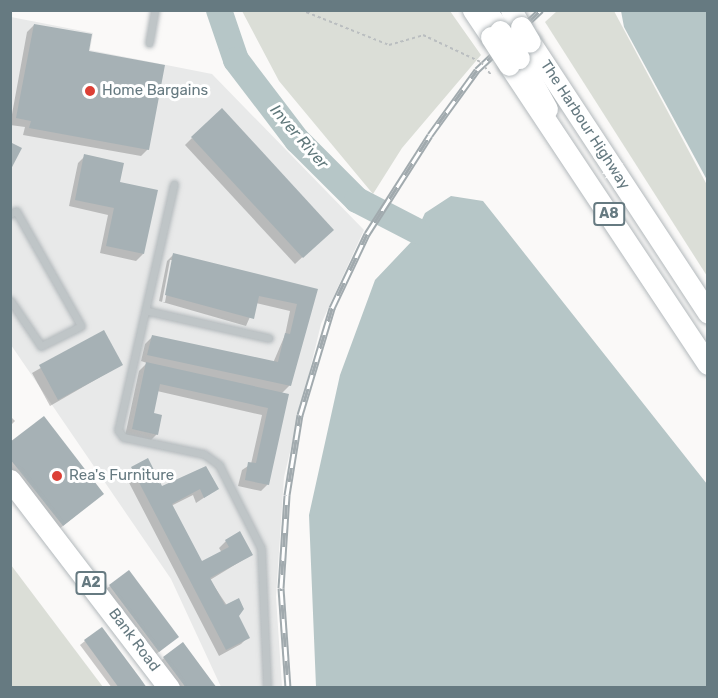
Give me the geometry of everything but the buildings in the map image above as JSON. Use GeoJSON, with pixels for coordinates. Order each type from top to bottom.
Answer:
{"type":"FeatureCollection","features":[{"type":"Feature","properties":{"kind":"main road","name":"A8"},"geometry":{"type":"LineString","coordinates":[[473,10],[496,34],[518,35],[558,138],[708,364]]}},
{"type":"Feature","properties":{"kind":"main road"},"geometry":{"type":"LineString","coordinates":[[486,10],[496,34]]}},
{"type":"Feature","properties":{"kind":"main road","name":"The Harbour Highway"},"geometry":{"type":"LineString","coordinates":[[518,35],[708,313]]}},
{"type":"Feature","properties":{"kind":"main road","name":"Bank Road"},"geometry":{"type":"LineString","coordinates":[[10,480],[169,687]]}},
{"type":"Feature","properties":{"kind":"lane"},"geometry":{"type":"LineString","coordinates":[[149,44],[155,10]]}},
{"type":"Feature","properties":{"kind":"lane"},"geometry":{"type":"LineString","coordinates":[[174,184],[148,311],[118,432],[208,455],[219,465],[261,548],[267,687]]}},
{"type":"Feature","properties":{"kind":"lane"},"geometry":{"type":"LineString","coordinates":[[10,214],[16,211],[81,326],[41,346],[10,300]]}},
{"type":"Feature","properties":{"kind":"lane"},"geometry":{"type":"LineString","coordinates":[[148,311],[269,338]]}},
{"type":"Feature","properties":{"kind":"path"},"geometry":{"type":"LineString","coordinates":[[301,10],[389,45],[423,35],[481,62],[490,75]]}},
{"type":"Feature","properties":{"kind":"shaded area"},"geometry":{"type":"Polygon","coordinates":[[[242,11],[450,11],[481,55],[402,148],[373,194],[279,81],[242,11]]]}},
{"type":"Feature","properties":{"kind":"shaded area"},"geometry":{"type":"Polygon","coordinates":[[[557,11],[614,11],[707,185],[707,276],[545,22],[557,11]]]}},
{"type":"Feature","properties":{"kind":"shaded area"},"geometry":{"type":"Polygon","coordinates":[[[621,11],[707,11],[707,180],[624,27],[621,11]]]}},
{"type":"Feature","properties":{"kind":"shaded area"},"geometry":{"type":"Polygon","coordinates":[[[11,17],[93,33],[90,50],[212,74],[364,230],[321,324],[284,477],[276,597],[282,687],[221,687],[171,579],[11,345],[11,17]]]}},
{"type":"Feature","properties":{"kind":"shaded area"},"geometry":{"type":"Polygon","coordinates":[[[451,196],[483,201],[707,484],[707,687],[316,687],[309,515],[340,375],[375,280],[412,241],[425,213],[451,196]]]}},
{"type":"Feature","properties":{"kind":"shaded area"},"geometry":{"type":"Polygon","coordinates":[[[11,565],[103,687],[11,687],[11,565]]]}},
{"type":"Feature","properties":{"kind":"waterway","name":"Inver River"},"geometry":{"type":"LineString","coordinates":[[219,10],[236,60],[297,140],[357,200],[417,231]]}},
{"type":"Feature","properties":{"kind":"railway"},"geometry":{"type":"LineString","coordinates":[[288,688],[281,588],[287,495],[300,415],[332,308],[367,234],[430,135],[477,70],[541,10]]}},
{"type":"Feature","properties":{"kind":"place","name":"Home Bargains"},"geometry":{"type":"Point","coordinates":[90,91]}},
{"type":"Feature","properties":{"kind":"place","name":"Rea's Furniture"},"geometry":{"type":"Point","coordinates":[57,476]}}]}
